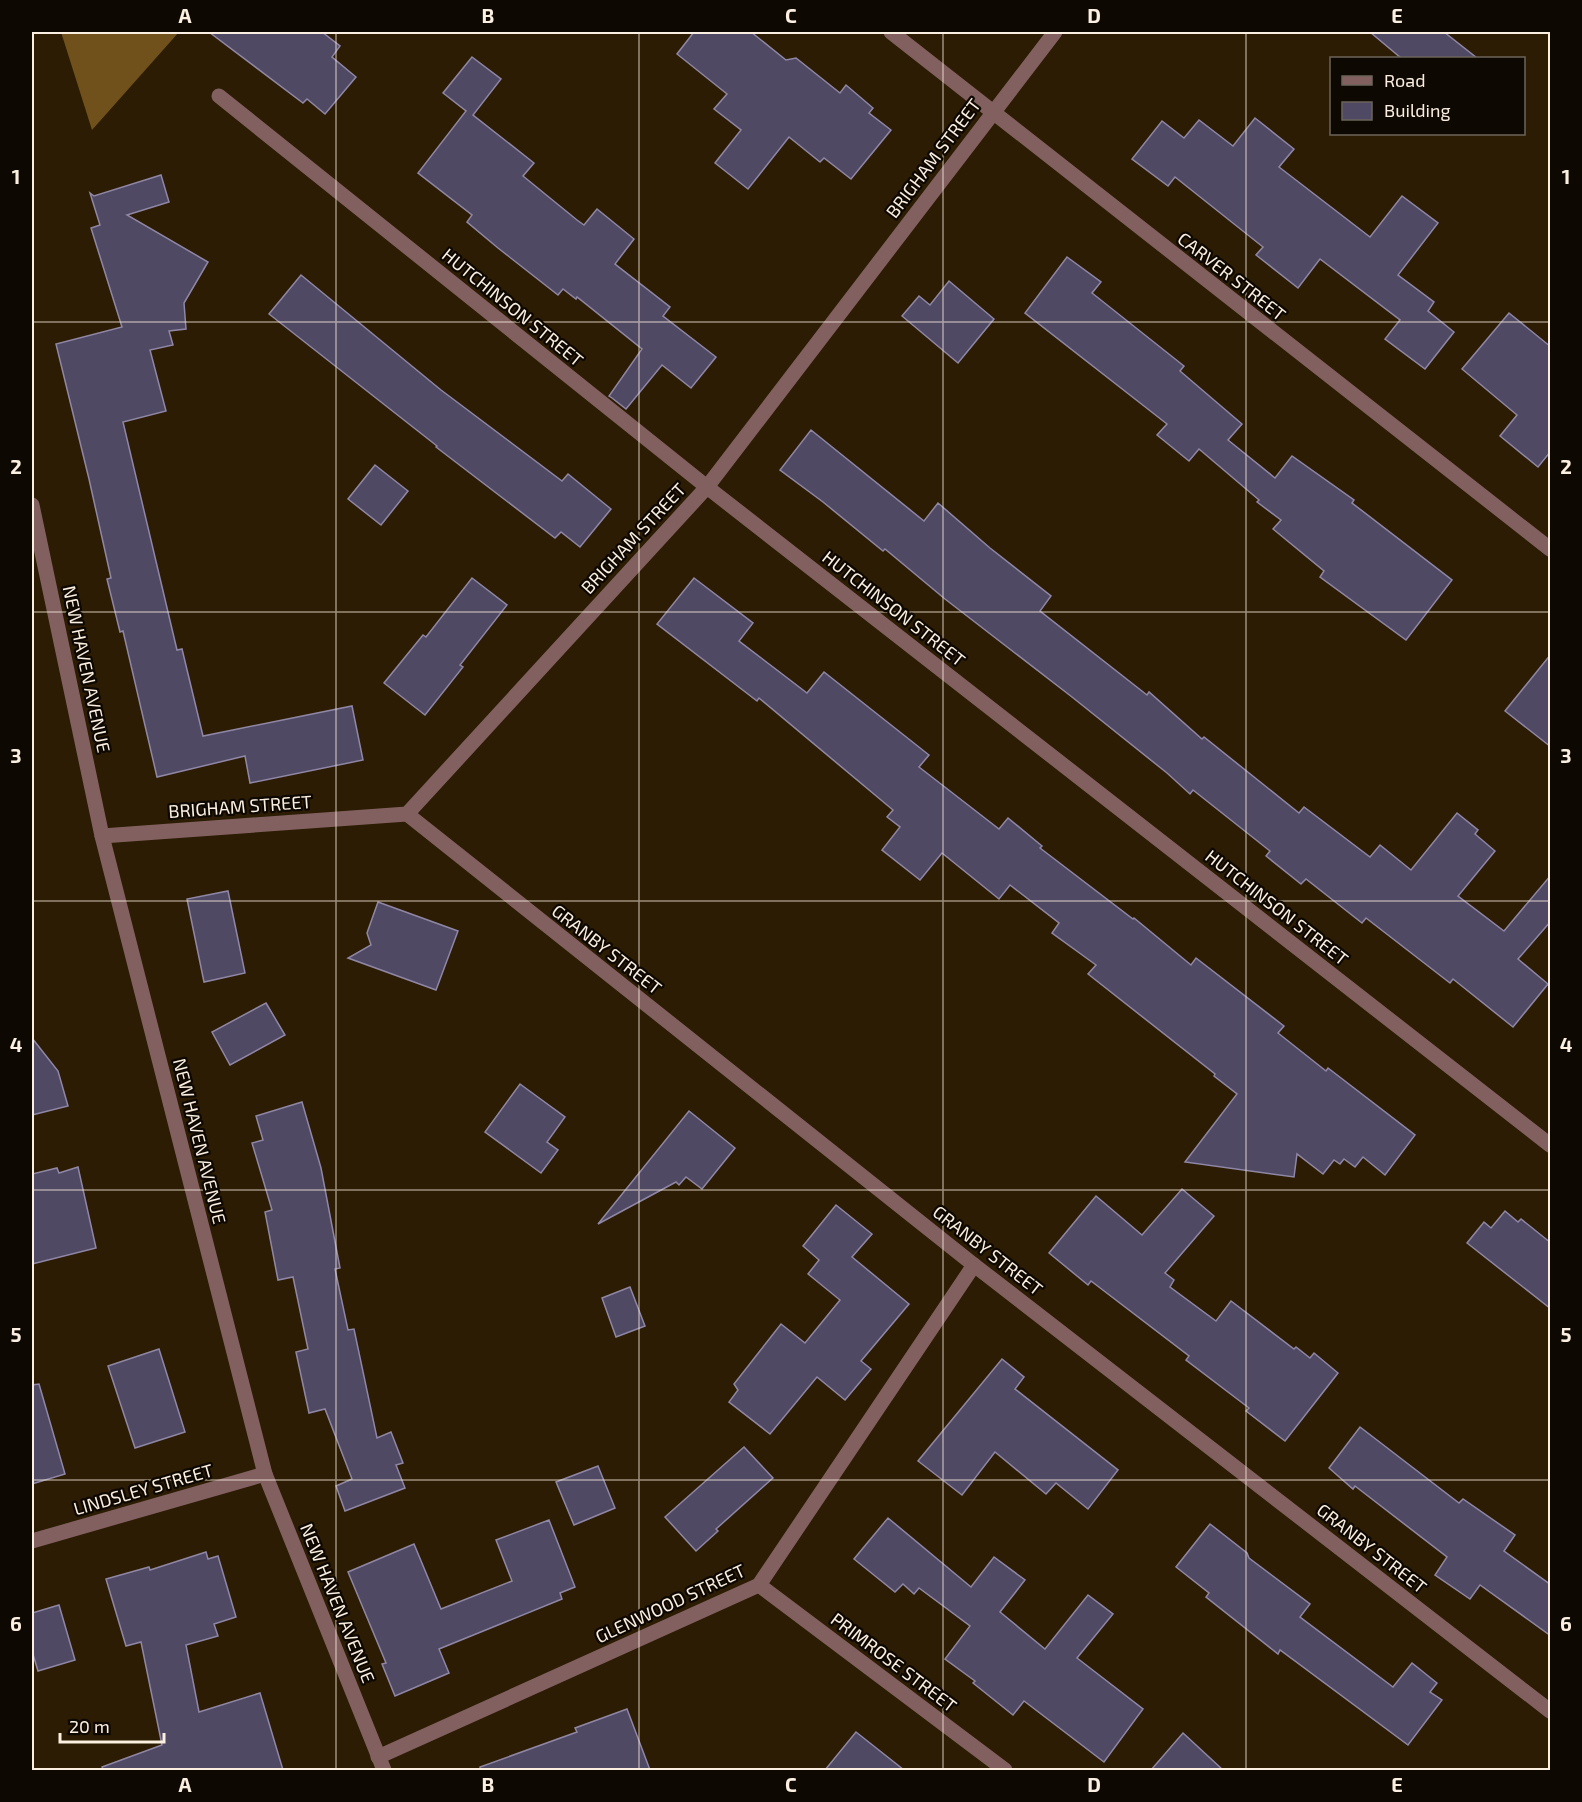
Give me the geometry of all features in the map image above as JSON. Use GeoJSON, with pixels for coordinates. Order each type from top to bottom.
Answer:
{"type":"FeatureCollection","features":[{"type":"Feature","properties":{"kind":"street","name":"CARVER STREET"},"geometry":{"type":"LineString","coordinates":[[891,32],[1551,549]]}},
{"type":"Feature","properties":{"kind":"street","name":"BRIGHAM STREET"},"geometry":{"type":"LineString","coordinates":[[102,836],[407,814],[707,487],[1055,32]]}},
{"type":"Feature","properties":{"kind":"street","name":"HUTCHINSON STREET"},"geometry":{"type":"LineString","coordinates":[[219,96],[707,487],[1551,1145]]}},
{"type":"Feature","properties":{"kind":"street","name":"NEW HAVEN AVENUE"},"geometry":{"type":"LineString","coordinates":[[32,505],[102,836],[265,1474],[381,1764]]}},
{"type":"Feature","properties":{"kind":"street","name":"GRANBY STREET"},"geometry":{"type":"LineString","coordinates":[[407,814],[974,1265],[1551,1711]]}},
{"type":"Feature","properties":{"kind":"street","name":"GLENWOOD STREET"},"geometry":{"type":"LineString","coordinates":[[381,1764],[759,1585],[974,1265]]}},
{"type":"Feature","properties":{"kind":"street","name":"LINDSLEY STREET"},"geometry":{"type":"LineString","coordinates":[[32,1541],[265,1474]]}},
{"type":"Feature","properties":{"kind":"street","name":"PRIMROSE STREET"},"geometry":{"type":"LineString","coordinates":[[759,1585],[1005,1770]]}},
{"type":"Feature","properties":{"kind":"shaded area"},"geometry":{"type":"Polygon","coordinates":[[[61,32],[179,32],[92,130],[61,32]]]}},
{"type":"Feature","properties":{"kind":"building"},"geometry":{"type":"Polygon","coordinates":[[[209,32],[322,32],[340,46],[332,57],[356,77],[325,114],[307,99],[303,103],[209,32]]]}},
{"type":"Feature","properties":{"kind":"building"},"geometry":{"type":"Polygon","coordinates":[[[694,32],[751,32],[786,60],[796,58],[840,93],[846,85],[873,108],[869,113],[891,130],[851,179],[824,158],[820,162],[789,137],[748,189],[715,163],[741,130],[714,109],[727,94],[677,54],[694,32]]]}},
{"type":"Feature","properties":{"kind":"building"},"geometry":{"type":"Polygon","coordinates":[[[1370,32],[1444,32],[1476,57],[1400,57],[1370,32]]]}},
{"type":"Feature","properties":{"kind":"building"},"geometry":{"type":"Polygon","coordinates":[[[472,57],[501,79],[473,115],[534,163],[523,176],[577,220],[584,225],[597,209],[634,239],[615,264],[670,307],[663,316],[716,357],[691,388],[662,365],[626,409],[609,396],[642,349],[577,297],[576,299],[563,289],[558,295],[498,248],[467,222],[472,215],[418,173],[466,111],[443,93],[472,57]]]}},
{"type":"Feature","properties":{"kind":"building"},"geometry":{"type":"Polygon","coordinates":[[[1255,118],[1294,149],[1279,167],[1370,237],[1402,196],[1438,223],[1398,275],[1434,302],[1428,311],[1454,332],[1425,369],[1385,339],[1400,320],[1320,259],[1298,288],[1256,255],[1263,247],[1175,177],[1168,186],[1132,159],[1162,121],[1184,138],[1199,120],[1233,146],[1255,118]]]}},
{"type":"Feature","properties":{"kind":"building"},"geometry":{"type":"Polygon","coordinates":[[[161,175],[169,202],[127,215],[208,262],[184,303],[186,329],[169,331],[173,345],[150,350],[166,411],[123,422],[177,650],[182,649],[203,736],[352,706],[363,760],[250,783],[245,756],[157,777],[123,631],[120,632],[107,579],[111,578],[56,344],[122,327],[91,228],[100,225],[90,193],[94,196],[161,175]]]}},
{"type":"Feature","properties":{"kind":"building"},"geometry":{"type":"Polygon","coordinates":[[[1067,257],[1101,282],[1092,293],[1184,366],[1180,371],[1242,424],[1228,440],[1275,478],[1292,456],[1354,500],[1352,503],[1452,580],[1406,640],[1320,577],[1324,571],[1273,529],[1281,520],[1257,502],[1259,500],[1199,449],[1189,461],[1157,435],[1167,424],[1025,313],[1067,257]]]}},
{"type":"Feature","properties":{"kind":"building"},"geometry":{"type":"Polygon","coordinates":[[[301,275],[441,390],[562,481],[568,474],[611,509],[580,547],[561,532],[555,538],[269,314],[301,275]]]}},
{"type":"Feature","properties":{"kind":"building"},"geometry":{"type":"Polygon","coordinates":[[[949,281],[994,319],[958,363],[902,316],[919,296],[930,305],[949,281]]]}},
{"type":"Feature","properties":{"kind":"building"},"geometry":{"type":"Polygon","coordinates":[[[1509,313],[1551,347],[1551,451],[1538,467],[1500,436],[1517,415],[1462,369],[1509,313]]]}},
{"type":"Feature","properties":{"kind":"building"},"geometry":{"type":"Polygon","coordinates":[[[811,430],[924,521],[938,503],[1051,596],[1040,611],[1147,695],[1149,692],[1202,739],[1204,737],[1299,813],[1304,807],[1370,857],[1380,845],[1411,870],[1457,813],[1478,830],[1475,834],[1495,851],[1458,896],[1504,931],[1551,875],[1551,921],[1518,959],[1548,984],[1513,1027],[1453,979],[1450,983],[1366,918],[1362,923],[1306,879],[1301,884],[1266,856],[1270,851],[1193,790],[1190,794],[1167,773],[945,599],[885,549],[883,551],[780,470],[811,430]]]}},
{"type":"Feature","properties":{"kind":"building"},"geometry":{"type":"Polygon","coordinates":[[[375,465],[408,491],[381,525],[348,499],[375,465]]]}},
{"type":"Feature","properties":{"kind":"building"},"geometry":{"type":"Polygon","coordinates":[[[472,578],[507,605],[460,665],[463,667],[425,715],[384,683],[423,635],[426,637],[472,578]]]}},
{"type":"Feature","properties":{"kind":"building"},"geometry":{"type":"Polygon","coordinates":[[[694,578],[753,623],[739,641],[807,693],[824,672],[929,755],[919,767],[999,829],[1008,818],[1042,846],[1040,848],[1134,918],[1191,965],[1196,958],[1284,1026],[1278,1033],[1326,1071],[1328,1068],[1415,1135],[1385,1175],[1363,1157],[1355,1167],[1344,1159],[1340,1164],[1334,1160],[1323,1174],[1297,1154],[1294,1177],[1185,1162],[1237,1094],[1088,974],[1096,965],[1052,933],[1059,923],[1010,885],[999,899],[942,853],[920,880],[882,850],[900,827],[887,817],[893,810],[759,698],[757,701],[657,624],[694,578]]]}},
{"type":"Feature","properties":{"kind":"building"},"geometry":{"type":"Polygon","coordinates":[[[1551,654],[1551,747],[1505,711],[1551,654]]]}},
{"type":"Feature","properties":{"kind":"building"},"geometry":{"type":"Polygon","coordinates":[[[228,891],[245,973],[204,982],[187,899],[228,891]]]}},
{"type":"Feature","properties":{"kind":"building"},"geometry":{"type":"Polygon","coordinates":[[[378,902],[458,931],[436,990],[348,958],[371,945],[367,933],[378,902]]]}},
{"type":"Feature","properties":{"kind":"building"},"geometry":{"type":"Polygon","coordinates":[[[266,1003],[285,1035],[230,1065],[212,1032],[266,1003]]]}},
{"type":"Feature","properties":{"kind":"building"},"geometry":{"type":"Polygon","coordinates":[[[32,1038],[58,1071],[68,1106],[32,1115],[32,1038]]]}},
{"type":"Feature","properties":{"kind":"building"},"geometry":{"type":"Polygon","coordinates":[[[520,1084],[565,1117],[547,1142],[558,1150],[541,1173],[485,1132],[520,1084]]]}},
{"type":"Feature","properties":{"kind":"building"},"geometry":{"type":"Polygon","coordinates":[[[302,1102],[321,1168],[340,1268],[335,1269],[348,1330],[354,1329],[377,1438],[391,1432],[403,1463],[396,1465],[405,1488],[345,1511],[336,1486],[352,1479],[325,1409],[309,1413],[296,1352],[308,1349],[293,1277],[278,1280],[265,1212],[272,1210],[252,1143],[263,1140],[256,1116],[302,1102]]]}},
{"type":"Feature","properties":{"kind":"building"},"geometry":{"type":"Polygon","coordinates":[[[689,1111],[735,1148],[702,1189],[686,1177],[679,1185],[676,1182],[598,1224],[689,1111]]]}},
{"type":"Feature","properties":{"kind":"building"},"geometry":{"type":"Polygon","coordinates":[[[78,1167],[96,1248],[32,1264],[32,1174],[57,1168],[59,1173],[78,1167]]]}},
{"type":"Feature","properties":{"kind":"building"},"geometry":{"type":"Polygon","coordinates":[[[1182,1189],[1214,1216],[1165,1273],[1174,1280],[1170,1287],[1216,1321],[1231,1301],[1294,1349],[1296,1347],[1310,1358],[1314,1353],[1338,1373],[1285,1441],[1246,1411],[1249,1408],[1186,1360],[1189,1356],[1091,1281],[1088,1285],[1049,1253],[1096,1196],[1142,1235],[1182,1189]]]}},
{"type":"Feature","properties":{"kind":"building"},"geometry":{"type":"Polygon","coordinates":[[[836,1205],[872,1234],[852,1257],[909,1304],[861,1361],[871,1369],[845,1400],[817,1377],[770,1434],[729,1402],[738,1390],[734,1384],[781,1324],[805,1343],[840,1300],[808,1274],[819,1260],[803,1246],[836,1205]]]}},
{"type":"Feature","properties":{"kind":"building"},"geometry":{"type":"Polygon","coordinates":[[[1505,1211],[1518,1222],[1521,1219],[1551,1243],[1551,1309],[1467,1243],[1484,1222],[1491,1228],[1505,1211]]]}},
{"type":"Feature","properties":{"kind":"building"},"geometry":{"type":"Polygon","coordinates":[[[630,1287],[645,1326],[616,1337],[602,1298],[630,1287]]]}},
{"type":"Feature","properties":{"kind":"building"},"geometry":{"type":"Polygon","coordinates":[[[159,1349],[185,1432],[135,1448],[108,1366],[159,1349]]]}},
{"type":"Feature","properties":{"kind":"building"},"geometry":{"type":"Polygon","coordinates":[[[1002,1359],[1024,1377],[1015,1389],[1118,1470],[1088,1509],[1056,1483],[1046,1494],[995,1452],[962,1495],[918,1461],[1002,1359]]]}},
{"type":"Feature","properties":{"kind":"building"},"geometry":{"type":"Polygon","coordinates":[[[39,1384],[65,1474],[32,1484],[32,1385],[39,1384]]]}},
{"type":"Feature","properties":{"kind":"building"},"geometry":{"type":"Polygon","coordinates":[[[1360,1427],[1459,1503],[1463,1499],[1515,1535],[1504,1551],[1551,1585],[1551,1636],[1480,1585],[1470,1599],[1435,1575],[1447,1557],[1355,1486],[1353,1489],[1329,1468],[1360,1427]]]}},
{"type":"Feature","properties":{"kind":"building"},"geometry":{"type":"Polygon","coordinates":[[[744,1447],[773,1478],[716,1529],[718,1531],[696,1551],[665,1517],[744,1447]]]}},
{"type":"Feature","properties":{"kind":"building"},"geometry":{"type":"Polygon","coordinates":[[[598,1466],[615,1508],[574,1525],[556,1482],[598,1466]]]}},
{"type":"Feature","properties":{"kind":"building"},"geometry":{"type":"Polygon","coordinates":[[[888,1518],[971,1587],[994,1557],[1025,1580],[1000,1612],[1045,1649],[1088,1595],[1113,1614],[1077,1658],[1143,1709],[1104,1762],[1024,1701],[1013,1715],[973,1683],[975,1681],[945,1659],[970,1626],[919,1588],[914,1594],[903,1584],[895,1592],[854,1559],[888,1518]]]}},
{"type":"Feature","properties":{"kind":"building"},"geometry":{"type":"Polygon","coordinates":[[[549,1520],[575,1587],[560,1593],[562,1599],[439,1649],[449,1673],[395,1696],[382,1664],[386,1663],[348,1572],[414,1544],[441,1609],[512,1581],[496,1540],[549,1520]]]}},
{"type":"Feature","properties":{"kind":"building"},"geometry":{"type":"Polygon","coordinates":[[[1210,1524],[1247,1553],[1249,1558],[1310,1604],[1300,1617],[1393,1687],[1412,1663],[1437,1683],[1430,1692],[1442,1700],[1408,1745],[1280,1650],[1278,1654],[1206,1597],[1209,1593],[1176,1567],[1210,1524]]]}},
{"type":"Feature","properties":{"kind":"building"},"geometry":{"type":"Polygon","coordinates":[[[206,1552],[208,1559],[218,1556],[236,1617],[214,1624],[218,1636],[186,1645],[199,1712],[260,1693],[283,1770],[103,1770],[102,1767],[162,1745],[141,1642],[126,1646],[106,1579],[149,1567],[150,1570],[206,1552]]]}},
{"type":"Feature","properties":{"kind":"building"},"geometry":{"type":"Polygon","coordinates":[[[59,1605],[75,1660],[38,1671],[32,1651],[32,1613],[59,1605]]]}},
{"type":"Feature","properties":{"kind":"building"},"geometry":{"type":"Polygon","coordinates":[[[627,1709],[650,1770],[480,1770],[480,1767],[577,1732],[575,1728],[627,1709]]]}},
{"type":"Feature","properties":{"kind":"building"},"geometry":{"type":"Polygon","coordinates":[[[856,1732],[904,1770],[825,1770],[856,1732]]]}},
{"type":"Feature","properties":{"kind":"building"},"geometry":{"type":"Polygon","coordinates":[[[1183,1733],[1223,1770],[1151,1770],[1183,1733]]]}}]}
